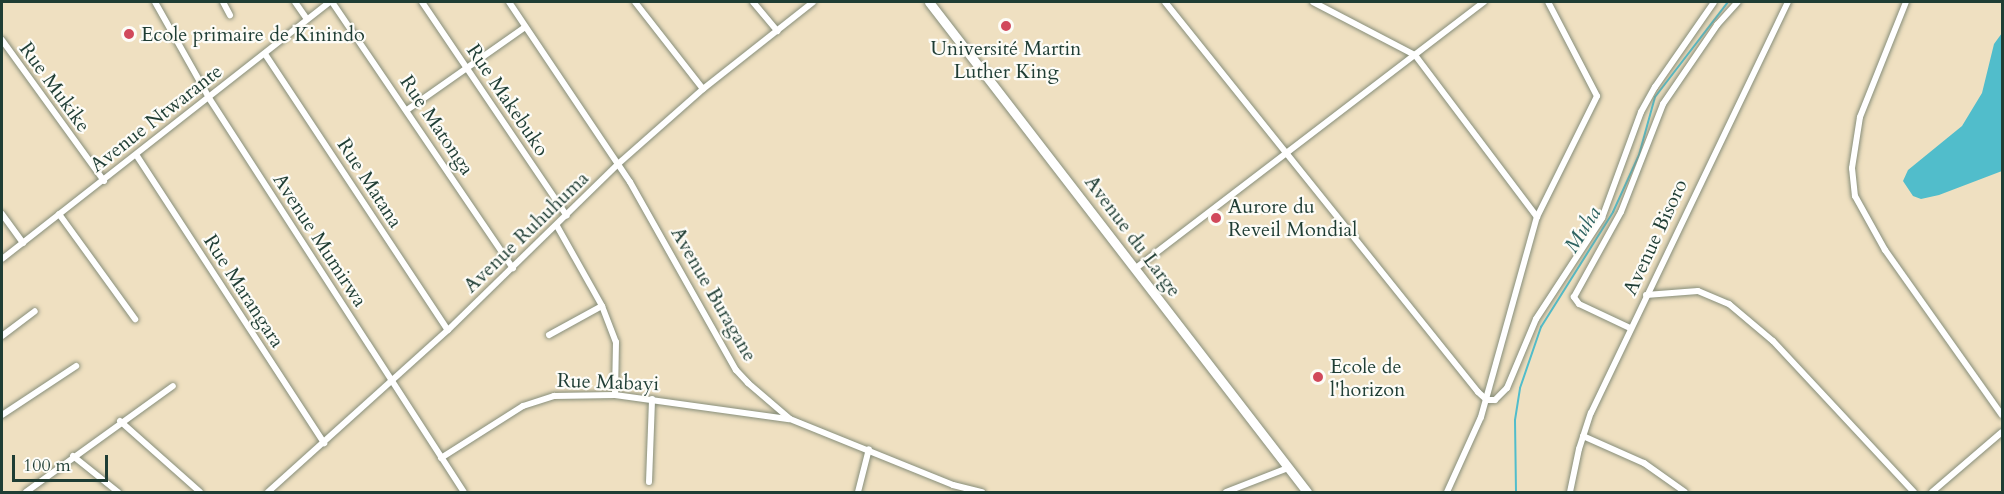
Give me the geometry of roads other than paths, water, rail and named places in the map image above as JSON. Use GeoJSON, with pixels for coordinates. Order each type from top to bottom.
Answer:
{"type":"FeatureCollection","features":[{"type":"Feature","properties":{"kind":"main road","name":"Avenue du Large"},"geometry":{"type":"LineString","coordinates":[[930,2],[1307,492]]}},
{"type":"Feature","properties":{"kind":"street","name":"Avenue Mumirwa"},"geometry":{"type":"LineString","coordinates":[[155,2],[209,98],[464,492]]}},
{"type":"Feature","properties":{"kind":"street"},"geometry":{"type":"LineString","coordinates":[[223,2],[230,15]]}},
{"type":"Feature","properties":{"kind":"street"},"geometry":{"type":"LineString","coordinates":[[295,2],[307,19]]}},
{"type":"Feature","properties":{"kind":"street","name":"Avenue Ntwarante"},"geometry":{"type":"LineString","coordinates":[[2,259],[137,156],[331,2]]}},
{"type":"Feature","properties":{"kind":"street","name":"Rue Matonga"},"geometry":{"type":"LineString","coordinates":[[331,2],[513,268]]}},
{"type":"Feature","properties":{"kind":"street","name":"Rue Makebuko"},"geometry":{"type":"LineString","coordinates":[[422,2],[567,216]]}},
{"type":"Feature","properties":{"kind":"street","name":"Avenue Buragane"},"geometry":{"type":"LineString","coordinates":[[509,2],[618,164],[736,370],[790,419],[982,492]]}},
{"type":"Feature","properties":{"kind":"street"},"geometry":{"type":"LineString","coordinates":[[635,2],[703,89]]}},
{"type":"Feature","properties":{"kind":"street"},"geometry":{"type":"LineString","coordinates":[[753,2],[777,32]]}},
{"type":"Feature","properties":{"kind":"street","name":"Avenue Ruhuhuma"},"geometry":{"type":"LineString","coordinates":[[268,492],[448,330],[618,164],[703,89],[813,2]]}},
{"type":"Feature","properties":{"kind":"street"},"geometry":{"type":"LineString","coordinates":[[1165,2],[1486,400]]}},
{"type":"Feature","properties":{"kind":"street"},"geometry":{"type":"LineString","coordinates":[[1313,2],[1415,55],[1537,217]]}},
{"type":"Feature","properties":{"kind":"street"},"geometry":{"type":"LineString","coordinates":[[1136,268],[1484,2]]}},
{"type":"Feature","properties":{"kind":"street"},"geometry":{"type":"LineString","coordinates":[[1447,492],[1486,400],[1537,217],[1597,94],[1548,2]]}},
{"type":"Feature","properties":{"kind":"street"},"geometry":{"type":"LineString","coordinates":[[1486,400],[1504,394],[1536,319],[1602,218],[1641,112],[1714,2]]}},
{"type":"Feature","properties":{"kind":"street"},"geometry":{"type":"LineString","coordinates":[[1630,328],[1579,304],[1574,297],[1621,212],[1663,104],[1717,25],[1738,2]]}},
{"type":"Feature","properties":{"kind":"street","name":"Avenue Bisoro"},"geometry":{"type":"LineString","coordinates":[[1570,492],[1583,436],[1630,328],[1788,2]]}},
{"type":"Feature","properties":{"kind":"street"},"geometry":{"type":"LineString","coordinates":[[1906,2],[1896,34],[1863,107],[1852,168],[1855,196],[1885,250],[2002,415]]}},
{"type":"Feature","properties":{"kind":"street"},"geometry":{"type":"LineString","coordinates":[[407,110],[525,27]]}},
{"type":"Feature","properties":{"kind":"street","name":"Rue Mukike"},"geometry":{"type":"LineString","coordinates":[[2,40],[104,181]]}},
{"type":"Feature","properties":{"kind":"street","name":"Rue Matana"},"geometry":{"type":"LineString","coordinates":[[265,54],[448,330]]}},
{"type":"Feature","properties":{"kind":"street","name":"Rue Marangara"},"geometry":{"type":"LineString","coordinates":[[137,156],[324,443]]}},
{"type":"Feature","properties":{"kind":"street"},"geometry":{"type":"LineString","coordinates":[[2,214],[22,243]]}},
{"type":"Feature","properties":{"kind":"street"},"geometry":{"type":"LineString","coordinates":[[59,214],[135,319]]}},
{"type":"Feature","properties":{"kind":"street"},"geometry":{"type":"LineString","coordinates":[[557,226],[602,306],[616,342],[615,395]]}},
{"type":"Feature","properties":{"kind":"street"},"geometry":{"type":"LineString","coordinates":[[1646,295],[1698,291],[1729,304],[1781,349],[1914,492]]}},
{"type":"Feature","properties":{"kind":"street"},"geometry":{"type":"LineString","coordinates":[[549,335],[602,306]]}},
{"type":"Feature","properties":{"kind":"street"},"geometry":{"type":"LineString","coordinates":[[2,336],[35,311]]}},
{"type":"Feature","properties":{"kind":"street"},"geometry":{"type":"LineString","coordinates":[[2,415],[76,366]]}},
{"type":"Feature","properties":{"kind":"street"},"geometry":{"type":"LineString","coordinates":[[26,492],[120,421],[173,386]]}},
{"type":"Feature","properties":{"kind":"street","name":"Rue Mabayi"},"geometry":{"type":"LineString","coordinates":[[441,458],[539,398],[615,395],[790,419]]}},
{"type":"Feature","properties":{"kind":"street"},"geometry":{"type":"LineString","coordinates":[[649,483],[652,399]]}},
{"type":"Feature","properties":{"kind":"street"},"geometry":{"type":"LineString","coordinates":[[120,421],[200,492]]}},
{"type":"Feature","properties":{"kind":"street"},"geometry":{"type":"LineString","coordinates":[[1932,492],[2002,432]]}},
{"type":"Feature","properties":{"kind":"street"},"geometry":{"type":"LineString","coordinates":[[1583,436],[1644,464],[1685,492]]}},
{"type":"Feature","properties":{"kind":"street"},"geometry":{"type":"LineString","coordinates":[[858,492],[868,449]]}},
{"type":"Feature","properties":{"kind":"street"},"geometry":{"type":"LineString","coordinates":[[73,456],[118,492]]}},
{"type":"Feature","properties":{"kind":"street"},"geometry":{"type":"LineString","coordinates":[[1226,492],[1288,468]]}},
{"type":"Feature","properties":{"kind":"water"},"geometry":{"type":"Polygon","coordinates":[[[2002,33],[2002,171],[1939,195],[1921,199],[1913,196],[1903,181],[1908,170],[1962,126],[1982,93],[1994,44],[2002,33]]]}},
{"type":"Feature","properties":{"kind":"waterway","name":"Muha"},"geometry":{"type":"LineString","coordinates":[[1516,492],[1515,420],[1520,388],[1541,327],[1613,212],[1639,155],[1655,97],[1728,2]]}},
{"type":"Feature","properties":{"kind":"place","name":"Université Martin Luther King"},"geometry":{"type":"Point","coordinates":[1006,26]}},
{"type":"Feature","properties":{"kind":"place","name":"Ecole primaire de Kinindo"},"geometry":{"type":"Point","coordinates":[129,34]}},
{"type":"Feature","properties":{"kind":"place","name":"Aurore du Reveil Mondial"},"geometry":{"type":"Point","coordinates":[1216,218]}},
{"type":"Feature","properties":{"kind":"place","name":"Ecole de l'horizon"},"geometry":{"type":"Point","coordinates":[1318,377]}}]}
